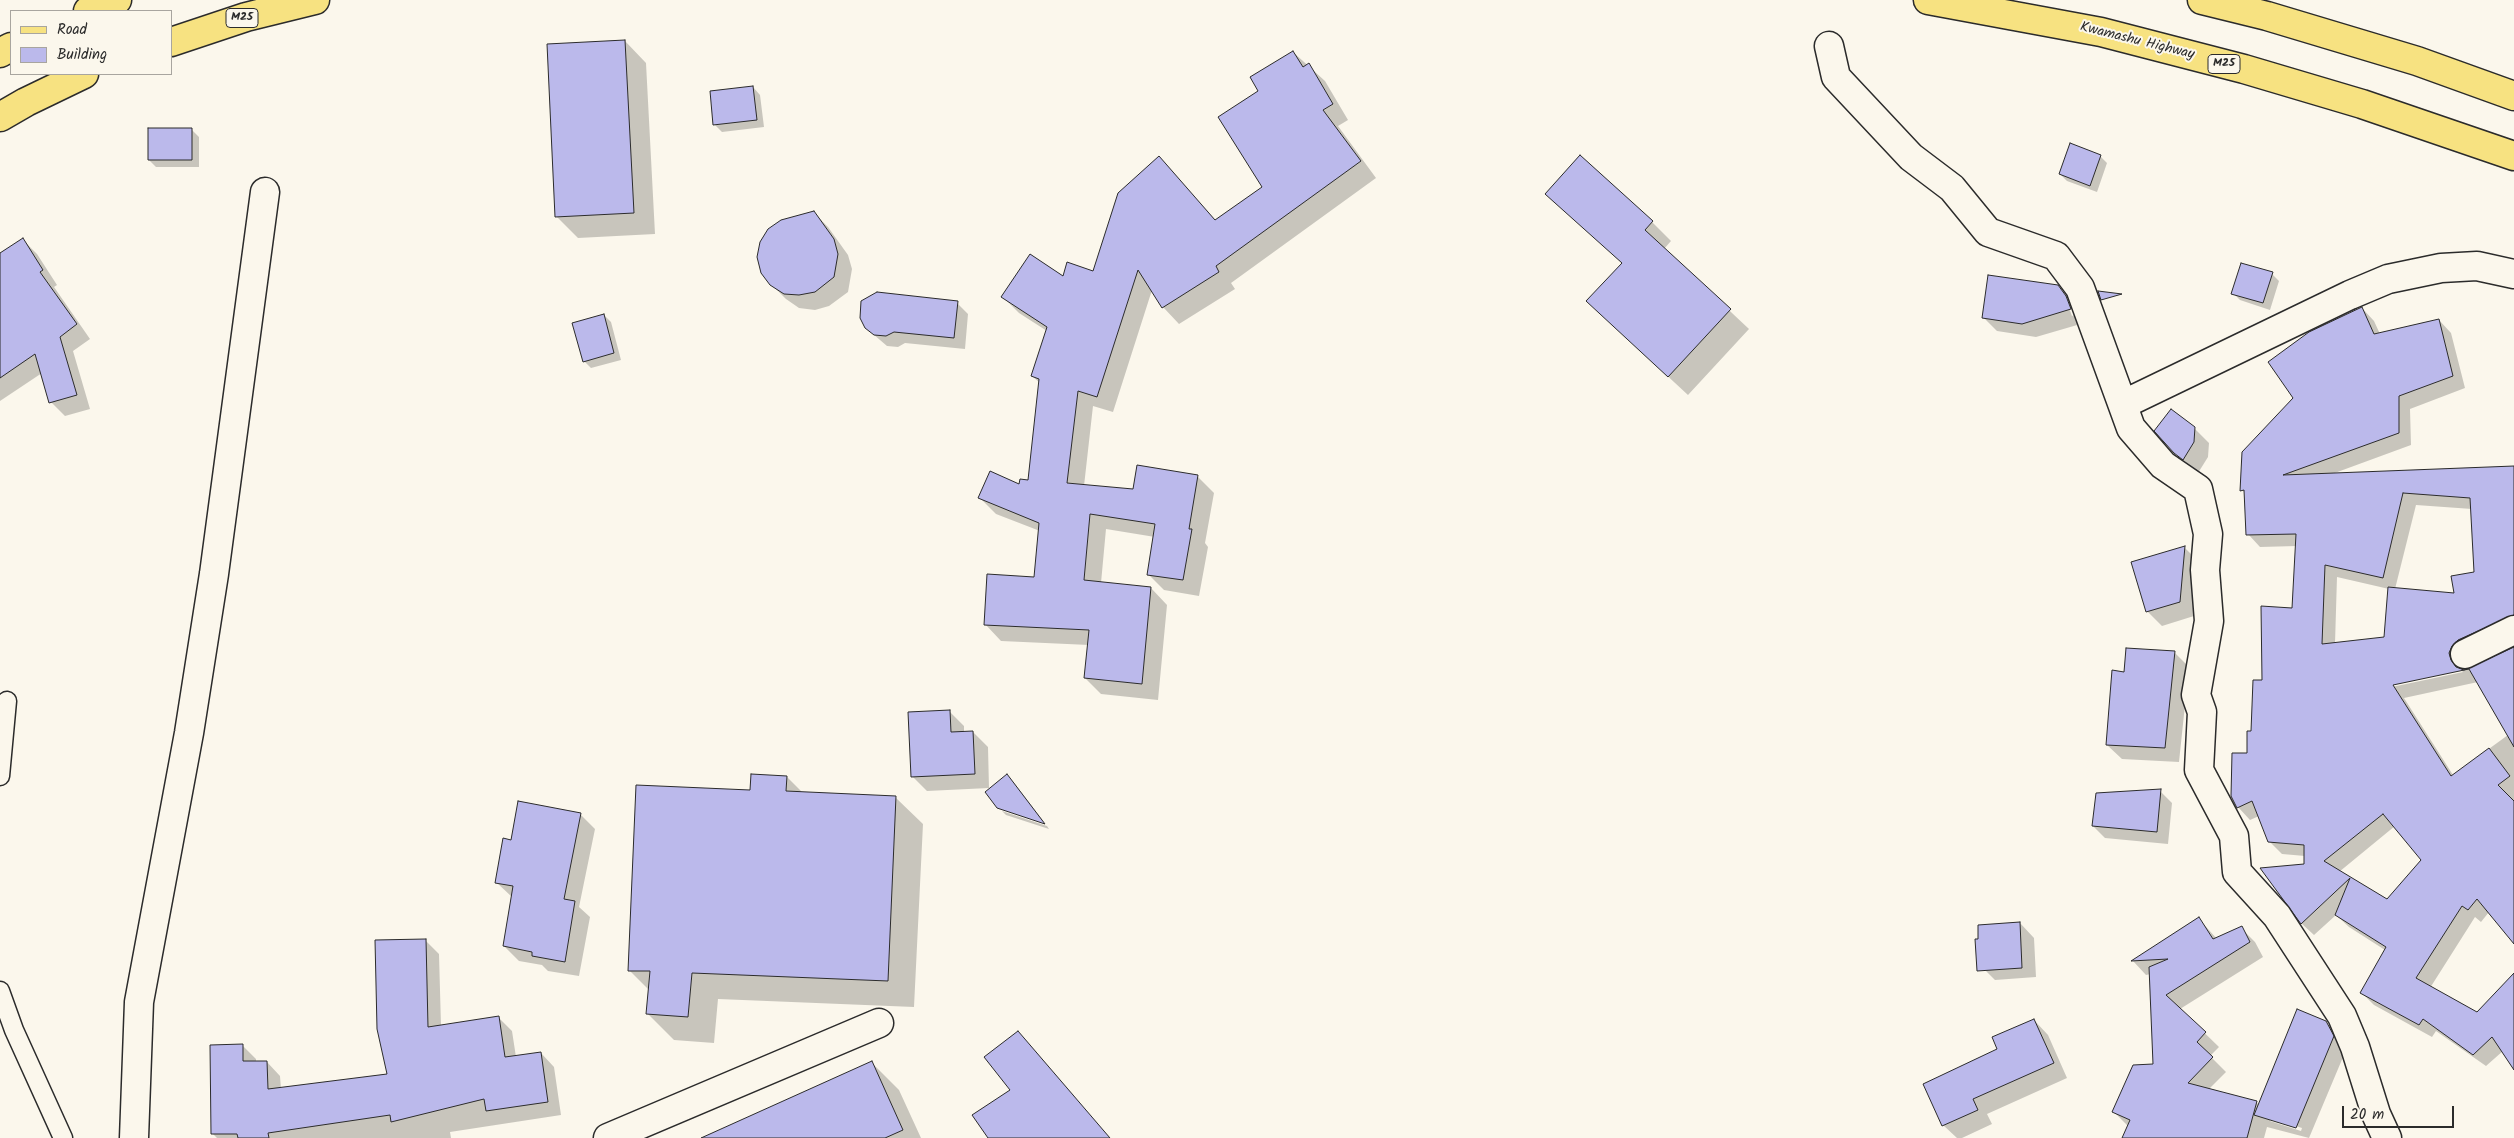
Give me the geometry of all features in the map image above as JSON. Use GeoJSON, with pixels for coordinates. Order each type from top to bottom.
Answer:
{"type":"FeatureCollection","features":[{"type":"Feature","properties":{"kind":"main road"},"geometry":{"type":"LineString","coordinates":[[91,10],[117,0]]}},
{"type":"Feature","properties":{"kind":"main road","name":"M25"},"geometry":{"type":"LineString","coordinates":[[172,42],[246,17],[315,0]]}},
{"type":"Feature","properties":{"kind":"main road","name":"Kwamashu Highway"},"geometry":{"type":"LineString","coordinates":[[1928,0],[2101,32],[2244,69],[2362,104],[2514,156]]}},
{"type":"Feature","properties":{"kind":"main road"},"geometry":{"type":"LineString","coordinates":[[2202,0],[2267,16],[2417,61],[2514,96]]}},
{"type":"Feature","properties":{"kind":"main road"},"geometry":{"type":"LineString","coordinates":[[0,117],[82,75]]}},
{"type":"Feature","properties":{"kind":"street"},"geometry":{"type":"LineString","coordinates":[[1829,46],[1836,77],[1911,157],[1952,188],[1988,232],[2056,256],[2080,288],[2132,428],[2164,465],[2198,489],[2208,534],[2205,570],[2209,621],[2196,695],[2202,712],[2199,770],[2234,836],[2237,872],[2277,916],[2342,1016],[2355,1047],[2376,1114],[2387,1138]]}},
{"type":"Feature","properties":{"kind":"street"},"geometry":{"type":"LineString","coordinates":[[134,1138],[140,1002],[189,733],[213,584],[265,192]]}},
{"type":"Feature","properties":{"kind":"street"},"geometry":{"type":"LineString","coordinates":[[2124,404],[2341,299],[2388,279],[2441,268],[2477,266],[2514,274]]}},
{"type":"Feature","properties":{"kind":"street"},"geometry":{"type":"LineString","coordinates":[[2465,654],[2514,630]]}},
{"type":"Feature","properties":{"kind":"street"},"geometry":{"type":"LineString","coordinates":[[608,1138],[879,1023]]}},
{"type":"Feature","properties":{"kind":"lane"},"geometry":{"type":"LineString","coordinates":[[0,776],[7,701]]}},
{"type":"Feature","properties":{"kind":"lane"},"geometry":{"type":"LineString","coordinates":[[0,991],[14,1030],[63,1138]]}},
{"type":"Feature","properties":{"kind":"building"},"geometry":{"type":"Polygon","coordinates":[[[625,40],[634,213],[555,217],[547,44],[625,40]]]}},
{"type":"Feature","properties":{"kind":"building"},"geometry":{"type":"Polygon","coordinates":[[[1293,51],[1303,67],[1309,63],[1333,104],[1323,110],[1361,161],[1216,266],[1219,272],[1162,308],[1138,270],[1097,397],[1078,391],[1067,483],[1133,489],[1137,465],[1198,475],[1189,529],[1192,529],[1183,580],[1147,575],[1155,524],[1090,514],[1084,580],[1151,587],[1142,684],[1084,678],[1089,630],[984,625],[987,574],[1034,577],[1039,523],[978,498],[990,471],[1019,484],[1020,479],[1028,480],[1039,379],[1031,376],[1047,327],[1001,297],[1030,254],[1063,276],[1067,262],[1093,271],[1118,193],[1159,156],[1215,220],[1262,187],[1218,117],[1258,91],[1250,77],[1293,51]]]}},
{"type":"Feature","properties":{"kind":"building"},"geometry":{"type":"Polygon","coordinates":[[[753,86],[757,120],[713,125],[710,91],[753,86]]]}},
{"type":"Feature","properties":{"kind":"building"},"geometry":{"type":"Polygon","coordinates":[[[148,128],[192,128],[192,160],[148,160],[148,128]]]}},
{"type":"Feature","properties":{"kind":"building"},"geometry":{"type":"Polygon","coordinates":[[[2070,143],[2101,155],[2090,186],[2059,174],[2070,143]]]}},
{"type":"Feature","properties":{"kind":"building"},"geometry":{"type":"Polygon","coordinates":[[[1580,155],[1653,221],[1645,230],[1731,309],[1668,377],[1586,301],[1622,263],[1545,194],[1580,155]]]}},
{"type":"Feature","properties":{"kind":"building"},"geometry":{"type":"Polygon","coordinates":[[[814,211],[834,239],[838,254],[834,277],[815,292],[799,295],[784,294],[770,285],[761,273],[757,257],[760,242],[768,229],[781,220],[814,211]]]}},
{"type":"Feature","properties":{"kind":"building"},"geometry":{"type":"Polygon","coordinates":[[[23,238],[43,270],[40,272],[77,324],[60,337],[77,395],[49,403],[35,354],[0,378],[0,253],[23,238]]]}},
{"type":"Feature","properties":{"kind":"building"},"geometry":{"type":"Polygon","coordinates":[[[2241,263],[2273,272],[2263,303],[2231,294],[2241,263]]]}},
{"type":"Feature","properties":{"kind":"building"},"geometry":{"type":"Polygon","coordinates":[[[1988,275],[2058,285],[2066,296],[2071,309],[2022,324],[1982,318],[1988,275]]]}},
{"type":"Feature","properties":{"kind":"building"},"geometry":{"type":"Polygon","coordinates":[[[2098,291],[2122,294],[2101,300],[2098,291]]]}},
{"type":"Feature","properties":{"kind":"building"},"geometry":{"type":"Polygon","coordinates":[[[877,292],[958,301],[954,338],[894,332],[886,336],[874,335],[865,328],[860,318],[861,301],[877,292]]]}},
{"type":"Feature","properties":{"kind":"building"},"geometry":{"type":"Polygon","coordinates":[[[2362,307],[2374,334],[2439,319],[2453,376],[2399,396],[2399,433],[2283,475],[2514,466],[2514,615],[2458,640],[2452,646],[2449,653],[2456,667],[2464,670],[2514,647],[2514,747],[2469,669],[2393,685],[2451,776],[2489,748],[2510,776],[2498,785],[2514,801],[2514,944],[2477,899],[2468,910],[2462,906],[2416,978],[2477,1012],[2514,973],[2514,1070],[2492,1037],[2473,1055],[2423,1019],[2419,1025],[2360,993],[2386,947],[2335,915],[2350,878],[2301,924],[2260,868],[2304,864],[2304,845],[2268,842],[2252,801],[2237,808],[2231,796],[2232,753],[2247,753],[2247,731],[2251,731],[2253,680],[2262,680],[2261,606],[2292,608],[2296,534],[2246,535],[2244,490],[2240,491],[2242,452],[2293,398],[2268,362],[2309,332],[2362,307]],[[2403,493],[2383,578],[2325,565],[2322,644],[2384,637],[2388,587],[2454,593],[2451,576],[2474,572],[2470,498],[2403,493]],[[2383,814],[2324,861],[2387,899],[2421,860],[2383,814]]]}},
{"type":"Feature","properties":{"kind":"building"},"geometry":{"type":"Polygon","coordinates":[[[604,314],[614,353],[583,362],[572,323],[604,314]]]}},
{"type":"Feature","properties":{"kind":"building"},"geometry":{"type":"Polygon","coordinates":[[[2171,409],[2195,427],[2194,442],[2183,460],[2154,431],[2171,409]]]}},
{"type":"Feature","properties":{"kind":"building"},"geometry":{"type":"Polygon","coordinates":[[[2185,546],[2180,602],[2146,612],[2131,562],[2185,546]]]}},
{"type":"Feature","properties":{"kind":"building"},"geometry":{"type":"Polygon","coordinates":[[[2126,648],[2175,651],[2165,748],[2106,745],[2112,670],[2124,672],[2126,648]]]}},
{"type":"Feature","properties":{"kind":"building"},"geometry":{"type":"Polygon","coordinates":[[[950,710],[951,732],[973,731],[975,774],[911,777],[908,712],[950,710]]]}},
{"type":"Feature","properties":{"kind":"building"},"geometry":{"type":"Polygon","coordinates":[[[751,774],[787,776],[786,791],[896,796],[888,981],[692,973],[688,1017],[646,1014],[650,971],[628,971],[636,785],[750,790],[751,774]]]}},
{"type":"Feature","properties":{"kind":"building"},"geometry":{"type":"Polygon","coordinates":[[[1007,774],[1045,824],[997,808],[985,792],[1007,774]]]}},
{"type":"Feature","properties":{"kind":"building"},"geometry":{"type":"Polygon","coordinates":[[[2161,789],[2157,832],[2092,826],[2096,793],[2161,789]]]}},
{"type":"Feature","properties":{"kind":"building"},"geometry":{"type":"Polygon","coordinates":[[[518,801],[581,813],[564,899],[575,901],[565,962],[532,956],[532,952],[503,946],[513,886],[495,883],[503,838],[511,840],[518,801]]]}},
{"type":"Feature","properties":{"kind":"building"},"geometry":{"type":"Polygon","coordinates":[[[2199,917],[2213,939],[2242,926],[2250,942],[2166,995],[2206,1032],[2197,1042],[2213,1057],[2188,1083],[2257,1101],[2247,1138],[2122,1138],[2130,1120],[2112,1112],[2133,1065],[2153,1064],[2149,967],[2168,959],[2131,961],[2199,917]]]}},
{"type":"Feature","properties":{"kind":"building"},"geometry":{"type":"Polygon","coordinates":[[[2020,922],[2022,968],[1977,971],[1975,939],[1978,939],[1978,925],[2020,922]]]}},
{"type":"Feature","properties":{"kind":"building"},"geometry":{"type":"Polygon","coordinates":[[[426,939],[428,1027],[499,1016],[505,1057],[541,1052],[548,1102],[486,1111],[484,1099],[391,1122],[390,1115],[268,1133],[269,1138],[238,1138],[237,1134],[211,1134],[210,1045],[243,1044],[243,1061],[267,1061],[268,1089],[387,1074],[377,1029],[375,940],[426,939]]]}},
{"type":"Feature","properties":{"kind":"building"},"geometry":{"type":"Polygon","coordinates":[[[2297,1009],[2326,1021],[2334,1036],[2296,1128],[2254,1115],[2297,1009]]]}},
{"type":"Feature","properties":{"kind":"building"},"geometry":{"type":"Polygon","coordinates":[[[2034,1019],[2054,1063],[1973,1099],[1978,1110],[1942,1126],[1923,1084],[1997,1049],[1992,1037],[2034,1019]]]}},
{"type":"Feature","properties":{"kind":"building"},"geometry":{"type":"Polygon","coordinates":[[[1018,1031],[1110,1138],[988,1138],[972,1115],[1010,1090],[984,1057],[1018,1031]]]}},
{"type":"Feature","properties":{"kind":"building"},"geometry":{"type":"Polygon","coordinates":[[[872,1061],[903,1130],[885,1138],[701,1138],[872,1061]]]}}]}
